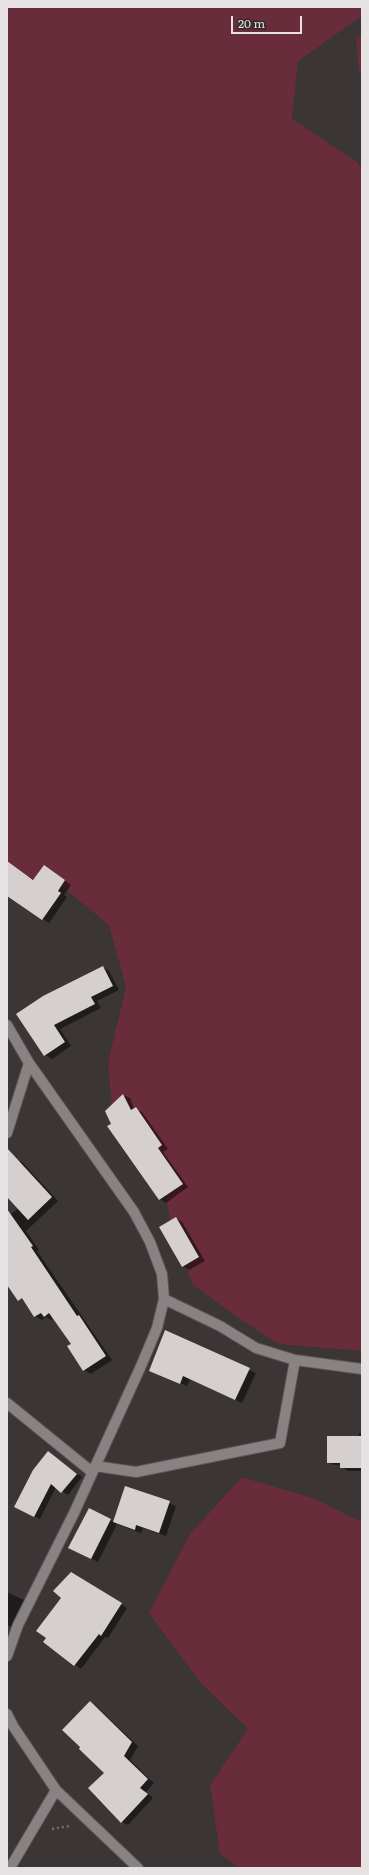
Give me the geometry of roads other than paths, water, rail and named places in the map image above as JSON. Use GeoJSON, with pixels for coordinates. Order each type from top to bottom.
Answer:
{"type":"FeatureCollection","features":[{"type":"Feature","properties":{"kind":"street"},"geometry":{"type":"LineString","coordinates":[[7,1025],[29,1063],[134,1212],[150,1242],[162,1274],[164,1299],[157,1328],[94,1469],[18,1625],[7,1656]]}},
{"type":"Feature","properties":{"kind":"street"},"geometry":{"type":"LineString","coordinates":[[7,1133],[29,1063]]}},
{"type":"Feature","properties":{"kind":"street"},"geometry":{"type":"LineString","coordinates":[[164,1299],[220,1326],[256,1348],[295,1360],[362,1369]]}},
{"type":"Feature","properties":{"kind":"street"},"geometry":{"type":"LineString","coordinates":[[7,1403],[94,1469],[136,1472],[280,1443],[295,1360]]}},
{"type":"Feature","properties":{"kind":"street"},"geometry":{"type":"LineString","coordinates":[[7,1714],[13,1726],[56,1790],[138,1868]]}},
{"type":"Feature","properties":{"kind":"street"},"geometry":{"type":"LineString","coordinates":[[10,1868],[56,1790]]}}]}
